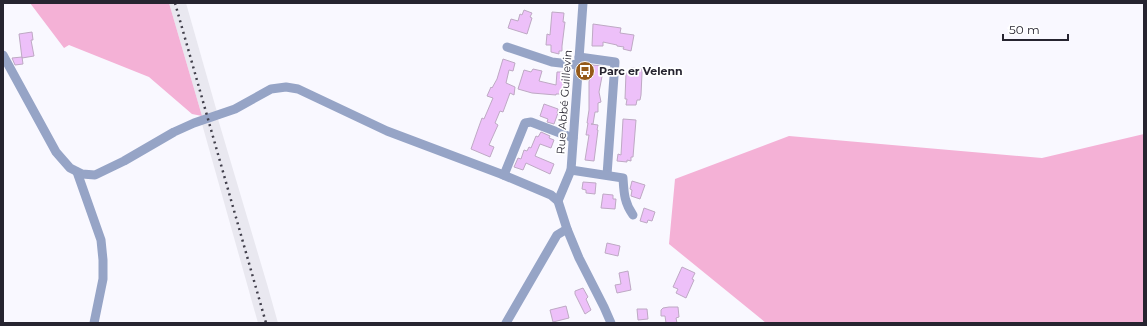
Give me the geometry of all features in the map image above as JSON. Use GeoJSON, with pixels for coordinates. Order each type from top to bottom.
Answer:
{"type":"FeatureCollection","features":[{"type":"Feature","properties":{"kind":"street","name":"Rue Abbé Guillevin"},"geometry":{"type":"LineString","coordinates":[[558,201],[571,170],[583,3]]}},
{"type":"Feature","properties":{"kind":"street"},"geometry":{"type":"LineString","coordinates":[[507,47],[552,62],[615,62],[607,175]]}},
{"type":"Feature","properties":{"kind":"street"},"geometry":{"type":"LineString","coordinates":[[3,55],[56,152],[70,168],[82,174],[95,175],[187,126],[235,109],[271,89],[286,87],[317,97],[393,133],[504,175],[551,195],[558,201],[567,229],[579,258],[611,323]]}},
{"type":"Feature","properties":{"kind":"street"},"geometry":{"type":"LineString","coordinates":[[504,175],[525,123],[531,122],[573,138]]}},
{"type":"Feature","properties":{"kind":"street"},"geometry":{"type":"LineString","coordinates":[[571,170],[623,178],[624,198],[627,207],[633,215]]}},
{"type":"Feature","properties":{"kind":"street"},"geometry":{"type":"LineString","coordinates":[[77,172],[101,240],[103,279],[94,323]]}},
{"type":"Feature","properties":{"kind":"street"},"geometry":{"type":"LineString","coordinates":[[506,323],[557,235],[567,229]]}},
{"type":"Feature","properties":{"kind":"shaded area"},"geometry":{"type":"Polygon","coordinates":[[[30,3],[169,3],[202,116],[192,114],[149,77],[69,45],[64,48],[30,3]]]}},
{"type":"Feature","properties":{"kind":"shaded area"},"geometry":{"type":"Polygon","coordinates":[[[169,3],[186,3],[217,112],[202,116],[169,3]]]}},
{"type":"Feature","properties":{"kind":"shaded area"},"geometry":{"type":"Polygon","coordinates":[[[218,119],[278,323],[258,323],[202,124],[218,119]]]}},
{"type":"Feature","properties":{"kind":"shaded area"},"geometry":{"type":"Polygon","coordinates":[[[1144,134],[1144,323],[766,323],[669,244],[675,179],[789,136],[1042,158],[1144,134]]]}},
{"type":"Feature","properties":{"kind":"building"},"geometry":{"type":"Polygon","coordinates":[[[524,10],[532,13],[527,34],[508,28],[511,19],[518,21],[520,14],[522,15],[524,10]]]}},
{"type":"Feature","properties":{"kind":"building"},"geometry":{"type":"Polygon","coordinates":[[[552,12],[564,13],[563,22],[565,22],[562,51],[559,51],[559,54],[551,52],[551,45],[546,45],[547,34],[550,35],[552,12]]]}},
{"type":"Feature","properties":{"kind":"building"},"geometry":{"type":"Polygon","coordinates":[[[593,24],[621,28],[620,33],[634,35],[631,51],[623,49],[624,47],[603,42],[603,46],[592,46],[593,24]]]}},
{"type":"Feature","properties":{"kind":"building"},"geometry":{"type":"Polygon","coordinates":[[[32,32],[33,40],[31,40],[34,56],[22,58],[19,34],[32,32]]]}},
{"type":"Feature","properties":{"kind":"building"},"geometry":{"type":"Polygon","coordinates":[[[22,57],[23,64],[15,65],[12,58],[22,57]]]}},
{"type":"Feature","properties":{"kind":"building"},"geometry":{"type":"Polygon","coordinates":[[[503,59],[515,63],[513,71],[509,70],[506,83],[515,87],[514,95],[510,93],[503,112],[500,111],[495,123],[498,125],[489,145],[494,147],[490,157],[471,149],[482,118],[484,119],[493,98],[487,96],[497,79],[503,59]]]}},
{"type":"Feature","properties":{"kind":"building"},"geometry":{"type":"Polygon","coordinates":[[[592,65],[604,66],[599,92],[601,102],[598,103],[598,112],[595,112],[593,124],[591,124],[598,125],[594,161],[585,160],[589,135],[586,135],[589,110],[589,82],[592,65]]]}},
{"type":"Feature","properties":{"kind":"building"},"geometry":{"type":"Polygon","coordinates":[[[631,68],[642,69],[641,95],[640,100],[637,100],[636,105],[626,105],[626,73],[631,74],[631,68]]]}},
{"type":"Feature","properties":{"kind":"building"},"geometry":{"type":"Polygon","coordinates":[[[533,69],[542,71],[539,81],[556,85],[557,72],[563,72],[564,80],[562,94],[532,93],[518,89],[524,70],[531,72],[533,69]]]}},
{"type":"Feature","properties":{"kind":"building"},"geometry":{"type":"Polygon","coordinates":[[[544,104],[558,109],[554,124],[547,122],[548,119],[540,116],[544,104]]]}},
{"type":"Feature","properties":{"kind":"building"},"geometry":{"type":"Polygon","coordinates":[[[623,119],[636,120],[633,157],[631,157],[631,161],[627,160],[627,162],[617,161],[618,154],[621,155],[623,119]]]}},
{"type":"Feature","properties":{"kind":"building"},"geometry":{"type":"Polygon","coordinates":[[[541,132],[550,136],[549,138],[554,140],[551,148],[540,144],[535,156],[554,164],[550,174],[526,163],[523,170],[514,167],[518,158],[521,159],[524,150],[527,151],[529,147],[531,148],[536,136],[538,137],[541,132]]]}},
{"type":"Feature","properties":{"kind":"building"},"geometry":{"type":"Polygon","coordinates":[[[632,181],[645,185],[640,199],[631,196],[632,190],[630,189],[632,181]]]}},
{"type":"Feature","properties":{"kind":"building"},"geometry":{"type":"Polygon","coordinates":[[[583,182],[596,183],[595,194],[586,193],[586,190],[582,189],[583,182]]]}},
{"type":"Feature","properties":{"kind":"building"},"geometry":{"type":"Polygon","coordinates":[[[603,194],[613,195],[613,199],[616,199],[615,209],[601,208],[603,194]]]}},
{"type":"Feature","properties":{"kind":"building"},"geometry":{"type":"Polygon","coordinates":[[[644,208],[655,212],[652,221],[648,220],[647,223],[640,221],[644,208]]]}},
{"type":"Feature","properties":{"kind":"building"},"geometry":{"type":"Polygon","coordinates":[[[607,243],[620,246],[618,256],[605,253],[607,243]]]}},
{"type":"Feature","properties":{"kind":"building"},"geometry":{"type":"Polygon","coordinates":[[[682,267],[695,273],[692,279],[694,280],[686,298],[676,293],[678,289],[673,287],[682,267]]]}},
{"type":"Feature","properties":{"kind":"building"},"geometry":{"type":"Polygon","coordinates":[[[628,271],[631,290],[617,293],[615,285],[621,284],[619,273],[628,271]]]}},
{"type":"Feature","properties":{"kind":"building"},"geometry":{"type":"Polygon","coordinates":[[[583,288],[588,297],[586,299],[591,310],[585,314],[575,294],[575,291],[583,288]]]}},
{"type":"Feature","properties":{"kind":"building"},"geometry":{"type":"Polygon","coordinates":[[[566,306],[569,318],[553,322],[550,310],[566,306]]]}},
{"type":"Feature","properties":{"kind":"building"},"geometry":{"type":"Polygon","coordinates":[[[669,307],[678,307],[679,317],[676,318],[677,323],[666,323],[665,316],[661,316],[661,310],[669,307]]]}},
{"type":"Feature","properties":{"kind":"building"},"geometry":{"type":"Polygon","coordinates":[[[637,309],[647,309],[648,319],[638,320],[637,309]]]}},
{"type":"Feature","properties":{"kind":"railway"},"geometry":{"type":"LineString","coordinates":[[175,3],[266,323]]}},
{"type":"Feature","properties":{"kind":"place","name":"Parc er Velenn"},"geometry":{"type":"Point","coordinates":[585,71]}}]}
